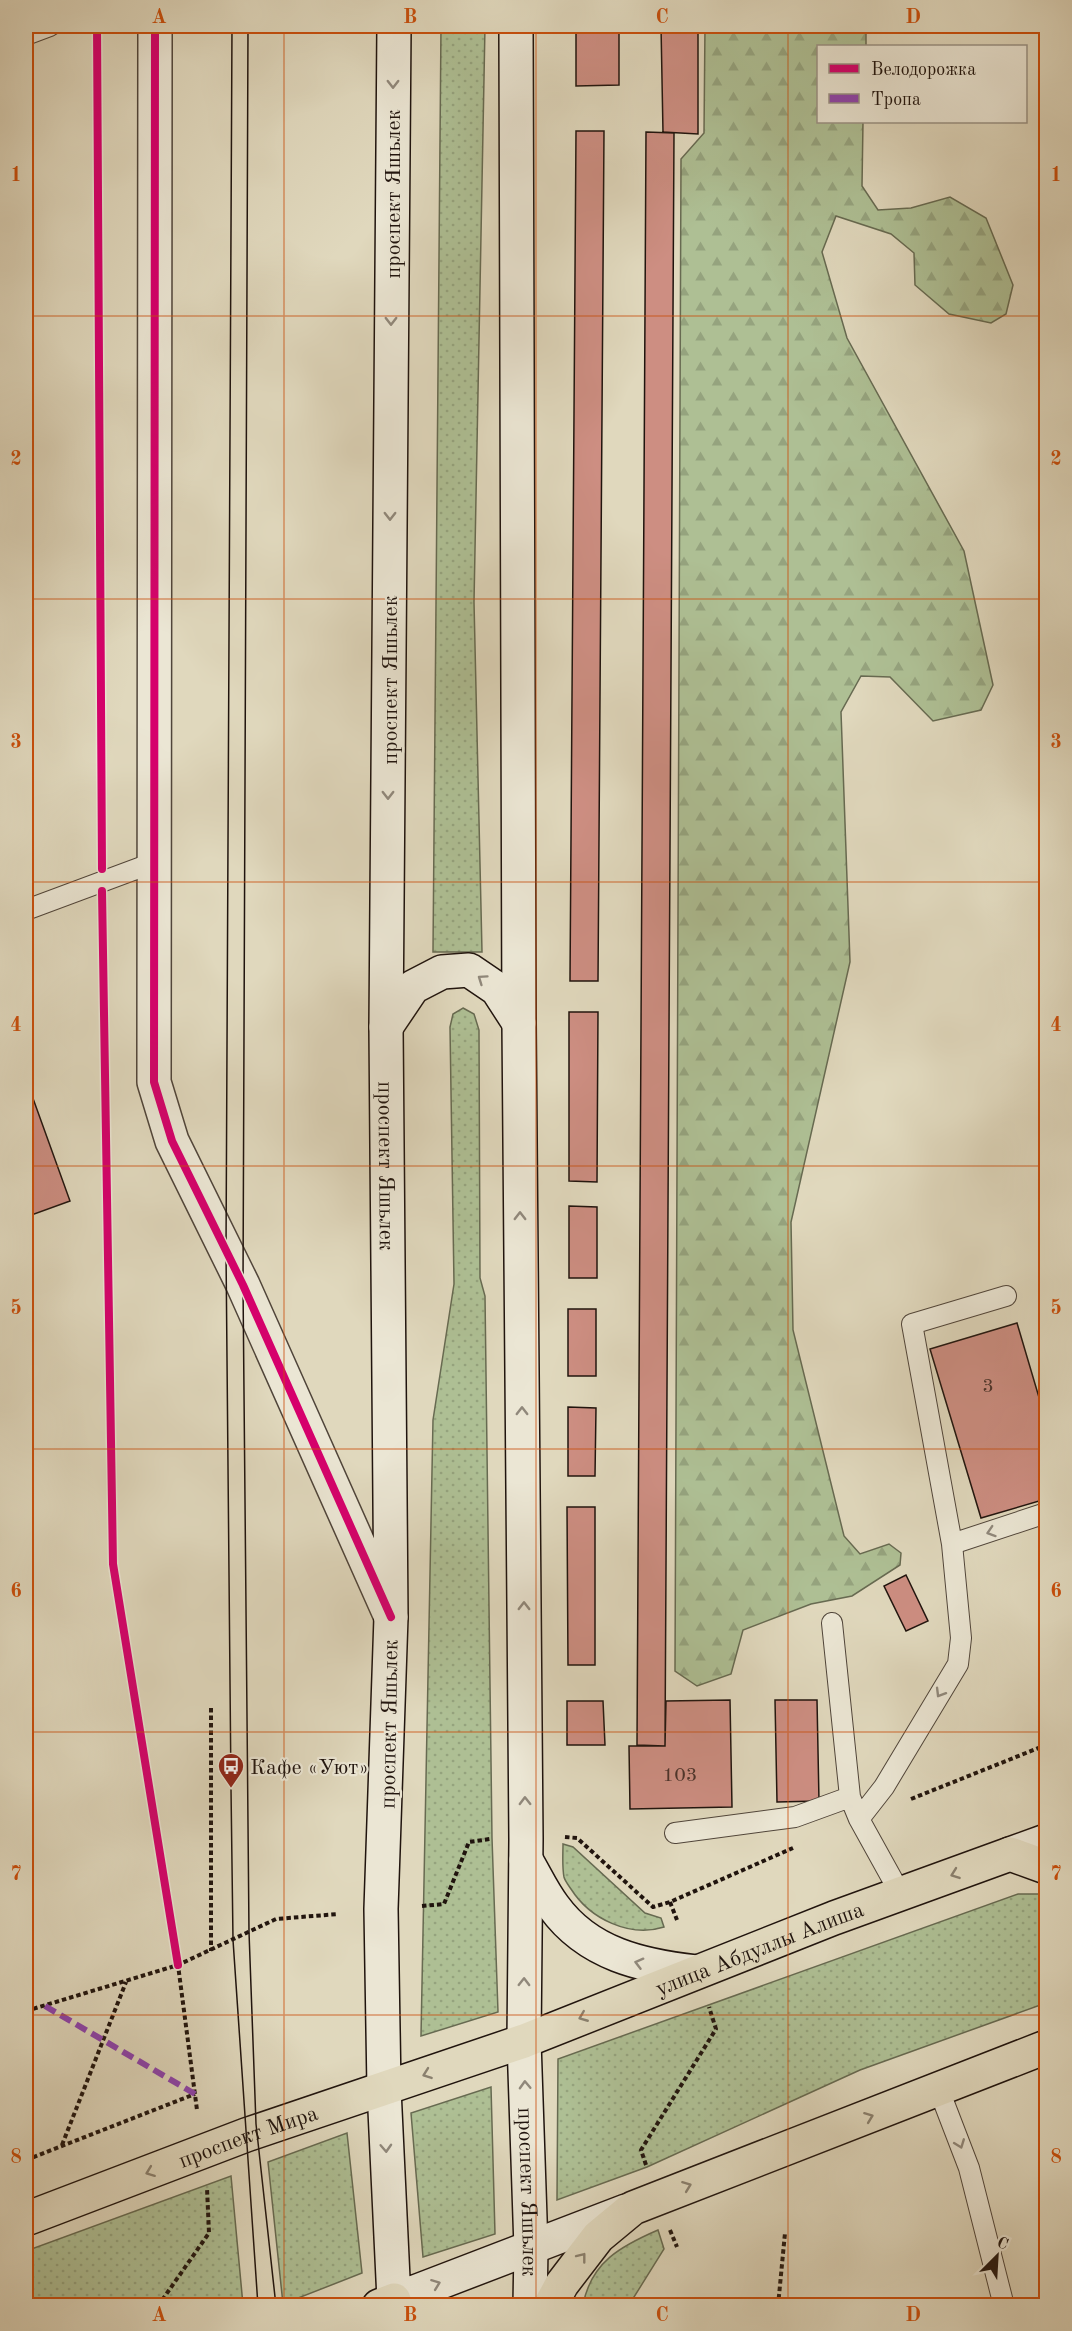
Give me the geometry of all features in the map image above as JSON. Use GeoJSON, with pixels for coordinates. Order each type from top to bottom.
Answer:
{"type":"FeatureCollection","features":[{"type":"Feature","properties":{"kind":"main road"},"geometry":{"type":"LineString","coordinates":[[155,26],[154,1082],[172,1141],[248,1296],[390,1617]]}},
{"type":"Feature","properties":{"kind":"main road","name":"проспект Яшьлек"},"geometry":{"type":"LineString","coordinates":[[389,2304],[381,1909],[390,1617],[386,1027],[394,26]]}},
{"type":"Feature","properties":{"kind":"main road","name":"проспект Яшьлек"},"geometry":{"type":"LineString","coordinates":[[516,26],[524,2041],[531,2248],[530,2306]]}},
{"type":"Feature","properties":{"kind":"main road"},"geometry":{"type":"LineString","coordinates":[[386,1027],[413,987],[442,972],[470,970],[497,989],[519,1023]]}},
{"type":"Feature","properties":{"kind":"main road","name":"улица Абдуллы Алиша"},"geometry":{"type":"LineString","coordinates":[[471,2058],[524,2041],[900,1893],[1047,1841]]}},
{"type":"Feature","properties":{"kind":"main road"},"geometry":{"type":"LineString","coordinates":[[1010,1854],[1047,1867]]}},
{"type":"Feature","properties":{"kind":"main road"},"geometry":{"type":"LineString","coordinates":[[525,1859],[554,1908],[577,1932],[599,1947],[634,1962],[696,1972]]}},
{"type":"Feature","properties":{"kind":"main road"},"geometry":{"type":"LineString","coordinates":[[389,2304],[1047,2047]]}},
{"type":"Feature","properties":{"kind":"main road","name":"проспект Мира"},"geometry":{"type":"LineString","coordinates":[[26,2219],[246,2135],[471,2058]]}},
{"type":"Feature","properties":{"kind":"main road"},"geometry":{"type":"LineString","coordinates":[[550,2306],[562,2284],[598,2237],[633,2208]]}},
{"type":"Feature","properties":{"kind":"lane"},"geometry":{"type":"LineString","coordinates":[[26,35],[50,26]]}},
{"type":"Feature","properties":{"kind":"lane"},"geometry":{"type":"LineString","coordinates":[[26,910],[155,862]]}},
{"type":"Feature","properties":{"kind":"lane"},"geometry":{"type":"LineString","coordinates":[[860,1819],[884,1787],[958,1664],[961,1638],[952,1544],[912,1324],[1006,1296]]}},
{"type":"Feature","properties":{"kind":"lane"},"geometry":{"type":"LineString","coordinates":[[952,1544],[1047,1513]]}},
{"type":"Feature","properties":{"kind":"lane"},"geometry":{"type":"LineString","coordinates":[[832,1623],[850,1797],[900,1893]]}},
{"type":"Feature","properties":{"kind":"lane"},"geometry":{"type":"LineString","coordinates":[[675,1833],[795,1817],[850,1797]]}},
{"type":"Feature","properties":{"kind":"lane"},"geometry":{"type":"LineString","coordinates":[[939,2090],[969,2168],[1004,2306]]}},
{"type":"Feature","properties":{"kind":"path"},"geometry":{"type":"LineString","coordinates":[[97,26],[102,857]]}},
{"type":"Feature","properties":{"kind":"path"},"geometry":{"type":"LineString","coordinates":[[102,903],[113,1564],[178,1965],[197,2110]]}},
{"type":"Feature","properties":{"kind":"path"},"geometry":{"type":"LineString","coordinates":[[211,1708],[211,1951]]}},
{"type":"Feature","properties":{"kind":"path"},"geometry":{"type":"LineString","coordinates":[[565,1837],[577,1838],[653,1907],[670,1902],[677,1920]]}},
{"type":"Feature","properties":{"kind":"path"},"geometry":{"type":"LineString","coordinates":[[422,1906],[444,1904],[470,1842],[492,1838]]}},
{"type":"Feature","properties":{"kind":"path"},"geometry":{"type":"LineString","coordinates":[[26,2011],[178,1965],[276,1919],[338,1914]]}},
{"type":"Feature","properties":{"kind":"path"},"geometry":{"type":"LineString","coordinates":[[62,2146],[126,1982]]}},
{"type":"Feature","properties":{"kind":"path"},"geometry":{"type":"LineString","coordinates":[[647,2168],[641,2150],[716,2029],[709,2006]]}},
{"type":"Feature","properties":{"kind":"path"},"geometry":{"type":"LineString","coordinates":[[26,2160],[195,2094]]}},
{"type":"Feature","properties":{"kind":"path"},"geometry":{"type":"LineString","coordinates":[[158,2306],[209,2234],[207,2185]]}},
{"type":"Feature","properties":{"kind":"path"},"geometry":{"type":"LineString","coordinates":[[668,2223],[677,2247]]}},
{"type":"Feature","properties":{"kind":"path"},"geometry":{"type":"LineString","coordinates":[[778,2306],[785,2233]]}},
{"type":"Feature","properties":{"kind":"green space"},"geometry":{"type":"Polygon","coordinates":[[[441,26],[485,26],[474,602],[482,952],[433,952],[441,26]]]}},
{"type":"Feature","properties":{"kind":"green space"},"geometry":{"type":"Polygon","coordinates":[[[705,26],[866,26],[866,45],[817,45],[817,123],[863,123],[862,186],[878,210],[911,208],[950,197],[986,218],[1013,285],[1006,314],[991,323],[949,314],[915,285],[914,253],[891,234],[836,216],[822,252],[847,338],[964,551],[993,685],[981,710],[933,721],[890,677],[861,676],[841,712],[850,962],[791,1222],[793,1330],[844,1536],[860,1554],[889,1544],[901,1553],[900,1565],[852,1596],[811,1604],[743,1630],[731,1674],[697,1686],[675,1671],[681,159],[704,133],[705,26]]]}},
{"type":"Feature","properties":{"kind":"green space"},"geometry":{"type":"Polygon","coordinates":[[[463,1008],[474,1014],[479,1030],[480,1278],[485,1296],[492,1838],[498,2012],[421,2036],[433,1420],[454,1284],[450,1027],[453,1014],[463,1008]]]}},
{"type":"Feature","properties":{"kind":"green space"},"geometry":{"type":"Polygon","coordinates":[[[563,1844],[573,1847],[645,1913],[661,1918],[664,1927],[651,1930],[625,1928],[600,1917],[589,1909],[579,1900],[565,1879],[563,1844]]]}},
{"type":"Feature","properties":{"kind":"green space"},"geometry":{"type":"Polygon","coordinates":[[[1018,1894],[1038,1894],[1046,1897],[1046,2003],[860,2070],[647,2167],[557,2200],[558,2059],[1018,1894]]]}},
{"type":"Feature","properties":{"kind":"green space"},"geometry":{"type":"Polygon","coordinates":[[[491,2087],[495,2234],[423,2257],[411,2113],[491,2087]]]}},
{"type":"Feature","properties":{"kind":"green space"},"geometry":{"type":"Polygon","coordinates":[[[347,2133],[362,2273],[283,2304],[268,2162],[347,2133]]]}},
{"type":"Feature","properties":{"kind":"green space"},"geometry":{"type":"Polygon","coordinates":[[[231,2176],[243,2305],[26,2305],[26,2251],[231,2176]]]}},
{"type":"Feature","properties":{"kind":"green space"},"geometry":{"type":"Polygon","coordinates":[[[658,2230],[664,2249],[629,2305],[583,2305],[593,2277],[610,2257],[632,2242],[658,2230]]]}},
{"type":"Feature","properties":{"kind":"building"},"geometry":{"type":"Polygon","coordinates":[[[576,26],[619,26],[619,85],[576,86],[576,26]]]}},
{"type":"Feature","properties":{"kind":"building"},"geometry":{"type":"Polygon","coordinates":[[[661,26],[698,26],[698,134],[663,132],[661,26]]]}},
{"type":"Feature","properties":{"kind":"building"},"geometry":{"type":"Polygon","coordinates":[[[576,131],[604,131],[598,981],[570,981],[576,131]]]}},
{"type":"Feature","properties":{"kind":"building"},"geometry":{"type":"Polygon","coordinates":[[[646,132],[674,133],[665,1746],[637,1745],[646,132]]]}},
{"type":"Feature","properties":{"kind":"building"},"geometry":{"type":"Polygon","coordinates":[[[569,1012],[598,1012],[597,1182],[569,1181],[569,1012]]]}},
{"type":"Feature","properties":{"kind":"building"},"geometry":{"type":"Polygon","coordinates":[[[26,1079],[70,1201],[26,1217],[26,1079]]]}},
{"type":"Feature","properties":{"kind":"building"},"geometry":{"type":"Polygon","coordinates":[[[569,1206],[597,1207],[597,1278],[569,1278],[569,1206]]]}},
{"type":"Feature","properties":{"kind":"building"},"geometry":{"type":"Polygon","coordinates":[[[568,1309],[596,1309],[596,1376],[568,1376],[568,1309]]]}},
{"type":"Feature","properties":{"kind":"building"},"geometry":{"type":"Polygon","coordinates":[[[1017,1323],[1046,1421],[1046,1499],[981,1518],[930,1349],[1017,1323]]]}},
{"type":"Feature","properties":{"kind":"building"},"geometry":{"type":"Polygon","coordinates":[[[568,1407],[596,1408],[595,1476],[568,1476],[568,1407]]]}},
{"type":"Feature","properties":{"kind":"building"},"geometry":{"type":"Polygon","coordinates":[[[567,1507],[595,1507],[595,1665],[568,1665],[567,1507]]]}},
{"type":"Feature","properties":{"kind":"building"},"geometry":{"type":"Polygon","coordinates":[[[906,1575],[928,1621],[906,1631],[884,1586],[906,1575]]]}},
{"type":"Feature","properties":{"kind":"building"},"geometry":{"type":"Polygon","coordinates":[[[730,1700],[732,1807],[630,1809],[629,1746],[665,1746],[666,1701],[730,1700]]]}},
{"type":"Feature","properties":{"kind":"building"},"geometry":{"type":"Polygon","coordinates":[[[775,1700],[817,1700],[819,1801],[777,1802],[775,1700]]]}},
{"type":"Feature","properties":{"kind":"building"},"geometry":{"type":"Polygon","coordinates":[[[567,1701],[603,1701],[605,1745],[567,1745],[567,1701]]]}},
{"type":"Feature","properties":{"kind":"tram line"},"geometry":{"type":"LineString","coordinates":[[232,26],[226,1251],[231,1789],[233,1940],[258,2306]]}},
{"type":"Feature","properties":{"kind":"tram line"},"geometry":{"type":"LineString","coordinates":[[248,26],[243,1285],[249,1932],[256,2124],[276,2306]]}},
{"type":"Feature","properties":{"kind":"marked path"},"geometry":{"type":"LineString","coordinates":[[45,2006],[195,2094]]}},
{"type":"Feature","properties":{"kind":"cycle path"},"geometry":{"type":"LineString","coordinates":[[97,26],[102,869]]}},
{"type":"Feature","properties":{"kind":"cycle path"},"geometry":{"type":"LineString","coordinates":[[155,26],[154,1082],[172,1141],[243,1285],[391,1617]]}},
{"type":"Feature","properties":{"kind":"cycle path"},"geometry":{"type":"LineString","coordinates":[[102,891],[113,1564],[178,1965]]}},
{"type":"Feature","properties":{"kind":"place","name":"Кафе «Уют»"},"geometry":{"type":"Point","coordinates":[231,1789]}}]}
